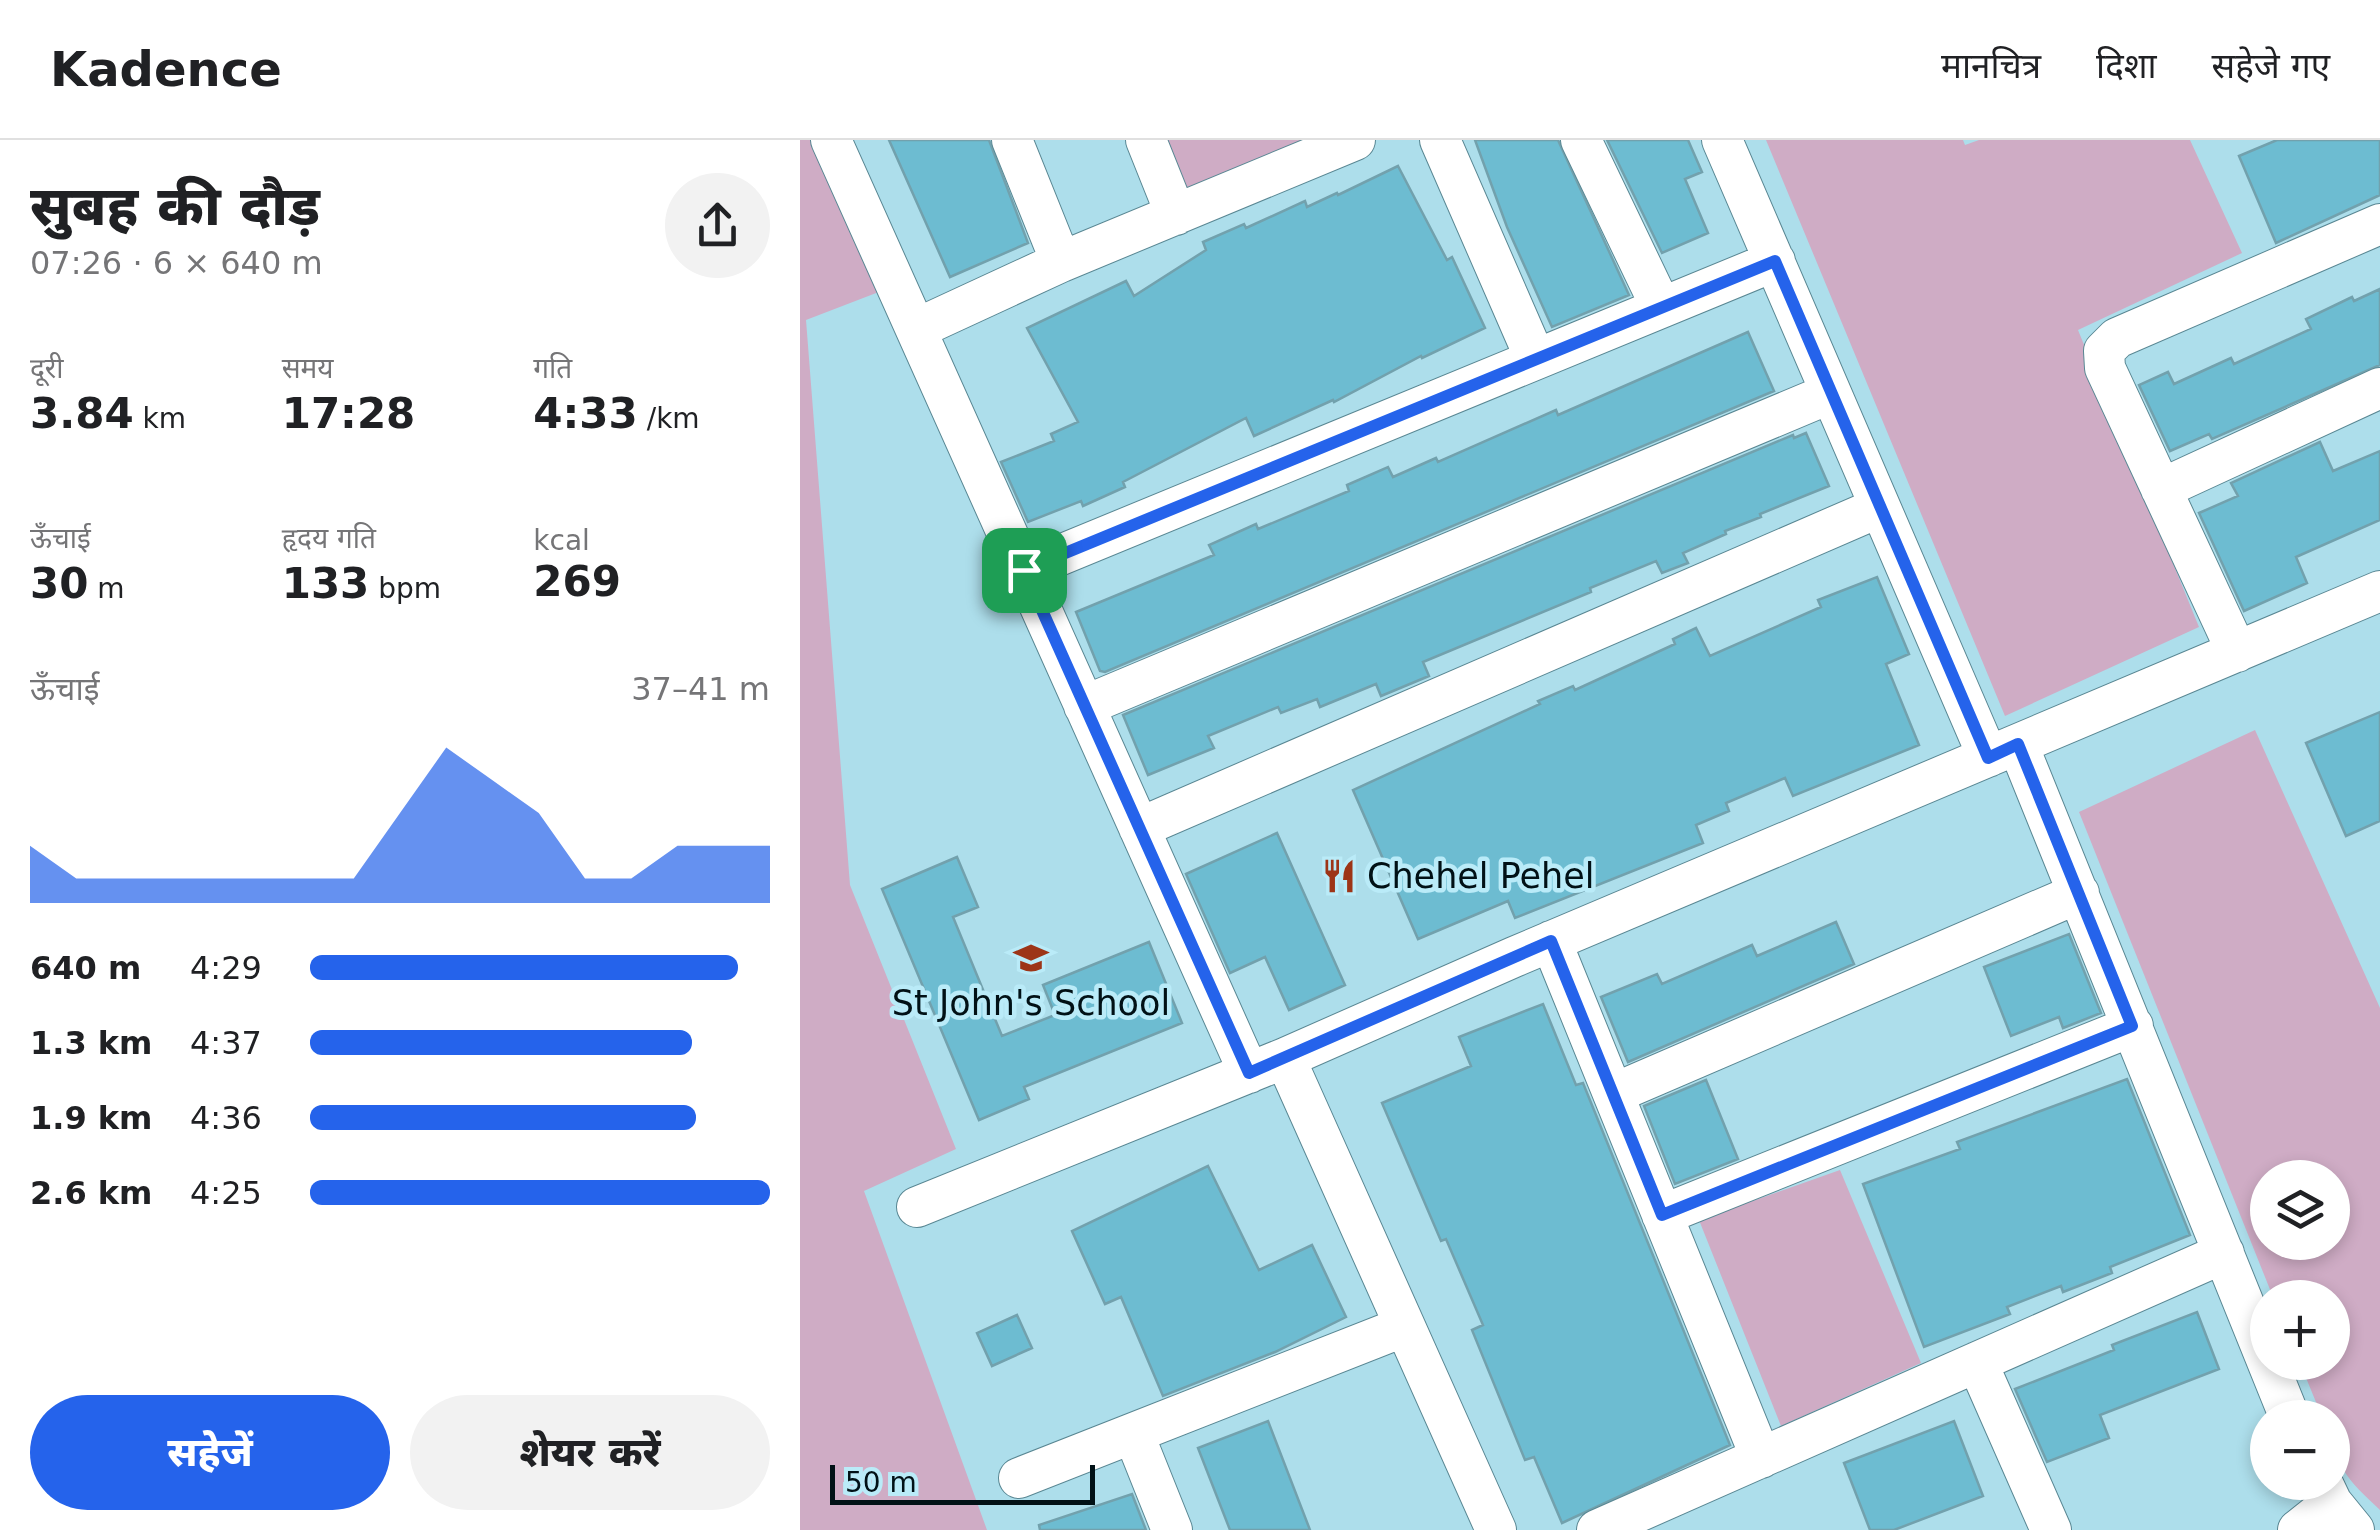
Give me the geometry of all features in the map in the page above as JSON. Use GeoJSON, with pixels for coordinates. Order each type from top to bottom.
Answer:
{"type":"FeatureCollection","features":[{"type":"Feature","properties":{"kind":"street"},"geometry":{"type":"LineString","coordinates":[[831,140],[1139,828],[1403,1326],[1496,1530]]}},
{"type":"Feature","properties":{"kind":"street"},"geometry":{"type":"LineString","coordinates":[[1012,140],[1061,262]]}},
{"type":"Feature","properties":{"kind":"street"},"geometry":{"type":"LineString","coordinates":[[1146,140],[1176,215]]}},
{"type":"Feature","properties":{"kind":"street"},"geometry":{"type":"LineString","coordinates":[[916,329],[1061,262],[1355,140]]}},
{"type":"Feature","properties":{"kind":"street"},"geometry":{"type":"LineString","coordinates":[[1440,140],[1535,358]]}},
{"type":"Feature","properties":{"kind":"street"},"geometry":{"type":"LineString","coordinates":[[1581,140],[1660,307]]}},
{"type":"Feature","properties":{"kind":"street"},"geometry":{"type":"LineString","coordinates":[[1722,140],[1880,507],[2078,893],[2283,1400]]}},
{"type":"Feature","properties":{"kind":"street"},"geometry":{"type":"LineString","coordinates":[[2237,652],[2104,368],[2104,351],[2117,338],[2380,224]]}},
{"type":"Feature","properties":{"kind":"street"},"geometry":{"type":"LineString","coordinates":[[1024,570],[1775,261]]}},
{"type":"Feature","properties":{"kind":"street"},"geometry":{"type":"LineString","coordinates":[[2160,489],[2380,388]]}},
{"type":"Feature","properties":{"kind":"street"},"geometry":{"type":"LineString","coordinates":[[1084,706],[1831,394]]}},
{"type":"Feature","properties":{"kind":"street"},"geometry":{"type":"LineString","coordinates":[[1139,828],[1880,507]]}},
{"type":"Feature","properties":{"kind":"street"},"geometry":{"type":"LineString","coordinates":[[918,1207],[1267,1066],[1551,941],[2380,591]]}},
{"type":"Feature","properties":{"kind":"street"},"geometry":{"type":"LineString","coordinates":[[1615,1094],[2078,893]]}},
{"type":"Feature","properties":{"kind":"street"},"geometry":{"type":"LineString","coordinates":[[1551,941],[1761,1458]]}},
{"type":"Feature","properties":{"kind":"street"},"geometry":{"type":"LineString","coordinates":[[1662,1215],[2132,1026]]}},
{"type":"Feature","properties":{"kind":"street"},"geometry":{"type":"LineString","coordinates":[[1598,1530],[2224,1252]]}},
{"type":"Feature","properties":{"kind":"street"},"geometry":{"type":"LineString","coordinates":[[1018,1478],[1403,1326]]}},
{"type":"Feature","properties":{"kind":"street"},"geometry":{"type":"LineString","coordinates":[[1977,1362],[2052,1530]]}},
{"type":"Feature","properties":{"kind":"street"},"geometry":{"type":"LineString","coordinates":[[1134,1435],[1172,1530]]}},
{"type":"Feature","properties":{"kind":"street"},"geometry":{"type":"LineString","coordinates":[[2298,1530],[2336,1505]]}},
{"type":"Feature","properties":{"kind":"shaded area"},"geometry":{"type":"Polygon","coordinates":[[[800,140],[832,140],[897,285],[806,320],[850,885],[956,1149],[864,1191],[987,1530],[800,1530],[800,140]]]}},
{"type":"Feature","properties":{"kind":"shaded area"},"geometry":{"type":"Polygon","coordinates":[[[1158,140],[1303,140],[1179,194],[1158,140]]]}},
{"type":"Feature","properties":{"kind":"shaded area"},"geometry":{"type":"Polygon","coordinates":[[[1766,140],[1963,140],[1965,145],[1979,140],[2190,140],[2242,253],[2078,330],[2199,627],[2005,716],[1766,140]]]}},
{"type":"Feature","properties":{"kind":"shaded area"},"geometry":{"type":"Polygon","coordinates":[[[2255,730],[2380,1008],[2380,1510],[2350,1478],[2350,1400],[2315,1400],[2307,1380],[2350,1380],[2350,1280],[2266,1280],[2258,1260],[2350,1260],[2350,1160],[2250,1160],[2250,1240],[2079,812],[2255,730]]]}},
{"type":"Feature","properties":{"kind":"shaded area"},"geometry":{"type":"Polygon","coordinates":[[[1840,1170],[1921,1363],[1781,1426],[1699,1220],[1840,1170]]]}},
{"type":"Feature","properties":{"kind":"building"},"geometry":{"type":"Polygon","coordinates":[[[889,140],[989,140],[1028,243],[950,277],[889,140]]]}},
{"type":"Feature","properties":{"kind":"building"},"geometry":{"type":"Polygon","coordinates":[[[1475,140],[1558,140],[1629,295],[1552,327],[1507,227],[1475,140]]]}},
{"type":"Feature","properties":{"kind":"building"},"geometry":{"type":"Polygon","coordinates":[[[1607,140],[1688,140],[1702,172],[1685,179],[1708,233],[1662,253],[1607,140]]]}},
{"type":"Feature","properties":{"kind":"building"},"geometry":{"type":"Polygon","coordinates":[[[2277,140],[2380,140],[2380,195],[2276,243],[2239,156],[2277,140]]]}},
{"type":"Feature","properties":{"kind":"building"},"geometry":{"type":"Polygon","coordinates":[[[1398,166],[1447,260],[1452,257],[1485,328],[1421,356],[1334,402],[1254,436],[1246,418],[1123,482],[1125,487],[1083,506],[1081,501],[1028,522],[1001,462],[1054,441],[1051,434],[1078,422],[1027,328],[1126,281],[1134,296],[1206,250],[1203,242],[1244,224],[1246,228],[1305,201],[1307,207],[1338,195],[1398,166]]]}},
{"type":"Feature","properties":{"kind":"building"},"geometry":{"type":"Polygon","coordinates":[[[2380,289],[2380,365],[2212,439],[2209,434],[2170,451],[2139,385],[2168,372],[2174,384],[2231,358],[2234,364],[2311,329],[2306,319],[2352,297],[2354,301],[2380,289]]]}},
{"type":"Feature","properties":{"kind":"building"},"geometry":{"type":"Polygon","coordinates":[[[1748,332],[1774,391],[1100,671],[1076,612],[1214,555],[1209,545],[1349,491],[1347,485],[1388,467],[1393,477],[1436,458],[1438,462],[1556,410],[1558,415],[1748,332]]]}},
{"type":"Feature","properties":{"kind":"building"},"geometry":{"type":"Polygon","coordinates":[[[1806,433],[1829,486],[1760,514],[1761,517],[1683,553],[1688,563],[1662,573],[1656,561],[1590,588],[1591,592],[1423,662],[1429,676],[1381,696],[1376,684],[1320,707],[1317,699],[1281,713],[1278,707],[1208,736],[1214,748],[1148,775],[1123,715],[1793,435],[1794,438],[1806,433]]]}},
{"type":"Feature","properties":{"kind":"building"},"geometry":{"type":"Polygon","coordinates":[[[2320,442],[2333,471],[2380,451],[2380,520],[2296,557],[2307,583],[2244,611],[2199,513],[2238,496],[2231,483],[2320,442]]]}},
{"type":"Feature","properties":{"kind":"building"},"geometry":{"type":"Polygon","coordinates":[[[1877,577],[1909,654],[1886,664],[1919,745],[1793,796],[1785,778],[1726,803],[1729,811],[1696,825],[1703,843],[1515,918],[1508,901],[1418,939],[1353,790],[1540,704],[1538,701],[1573,686],[1575,690],[1675,644],[1673,639],[1696,628],[1710,656],[1821,607],[1818,600],[1877,577]]]}},
{"type":"Feature","properties":{"kind":"building"},"geometry":{"type":"Polygon","coordinates":[[[2380,712],[2380,821],[2346,836],[2306,743],[2380,712]]]}},
{"type":"Feature","properties":{"kind":"building"},"geometry":{"type":"Polygon","coordinates":[[[1277,833],[1345,985],[1289,1010],[1265,957],[1230,973],[1186,874],[1277,833]]]}},
{"type":"Feature","properties":{"kind":"building"},"geometry":{"type":"Polygon","coordinates":[[[957,857],[978,907],[953,917],[1002,1036],[1055,1015],[1043,985],[1149,942],[1182,1023],[1024,1087],[1029,1099],[979,1120],[882,889],[957,857]]]}},
{"type":"Feature","properties":{"kind":"building"},"geometry":{"type":"Polygon","coordinates":[[[1836,922],[1854,964],[1628,1062],[1601,997],[1657,974],[1662,984],[1752,945],[1757,956],[1836,922]]]}},
{"type":"Feature","properties":{"kind":"building"},"geometry":{"type":"Polygon","coordinates":[[[2069,934],[2101,1013],[2063,1028],[2059,1017],[2011,1036],[1984,967],[2069,934]]]}},
{"type":"Feature","properties":{"kind":"building"},"geometry":{"type":"Polygon","coordinates":[[[1543,1004],[1576,1085],[1583,1083],[1730,1445],[1562,1523],[1534,1457],[1525,1460],[1472,1330],[1483,1325],[1446,1239],[1441,1241],[1382,1103],[1471,1066],[1459,1037],[1543,1004]]]}},
{"type":"Feature","properties":{"kind":"building"},"geometry":{"type":"Polygon","coordinates":[[[2127,1079],[2190,1235],[2110,1267],[2112,1273],[2063,1292],[2061,1286],[2007,1307],[2010,1314],[1924,1347],[1863,1184],[1960,1149],[1957,1142],[2127,1079]]]}},
{"type":"Feature","properties":{"kind":"building"},"geometry":{"type":"Polygon","coordinates":[[[1706,1080],[1738,1159],[1675,1184],[1644,1106],[1706,1080]]]}},
{"type":"Feature","properties":{"kind":"building"},"geometry":{"type":"Polygon","coordinates":[[[1208,1166],[1259,1270],[1312,1245],[1346,1317],[1275,1352],[1163,1396],[1121,1297],[1105,1304],[1072,1231],[1208,1166]]]}},
{"type":"Feature","properties":{"kind":"building"},"geometry":{"type":"Polygon","coordinates":[[[2197,1312],[2219,1369],[2100,1415],[2109,1438],[2047,1462],[2015,1389],[2197,1312]]]}},
{"type":"Feature","properties":{"kind":"building"},"geometry":{"type":"Polygon","coordinates":[[[1017,1315],[1032,1348],[992,1366],[977,1333],[1017,1315]]]}},
{"type":"Feature","properties":{"kind":"building"},"geometry":{"type":"Polygon","coordinates":[[[1268,1421],[1310,1530],[1230,1530],[1198,1448],[1268,1421]]]}},
{"type":"Feature","properties":{"kind":"building"},"geometry":{"type":"Polygon","coordinates":[[[1954,1421],[1983,1496],[1894,1530],[1870,1530],[1844,1463],[1954,1421]]]}},
{"type":"Feature","properties":{"kind":"building"},"geometry":{"type":"Polygon","coordinates":[[[1132,1494],[1146,1530],[1040,1530],[1039,1525],[1132,1494]]]}},
{"type":"Feature","properties":{"kind":"place","name":"Chehel Pehel"},"geometry":{"type":"Point","coordinates":[1339,876]}},
{"type":"Feature","properties":{"kind":"place","name":"St John's School"},"geometry":{"type":"Point","coordinates":[1031,958]}},
{"type":"Feature","properties":{"kind":"route"},"geometry":{"type":"LineString","coordinates":[[1775,261],[1988,758],[2018,744],[2132,1026],[1662,1215],[1551,941],[1249,1073],[1024,570],[1775,261]]}}]}
